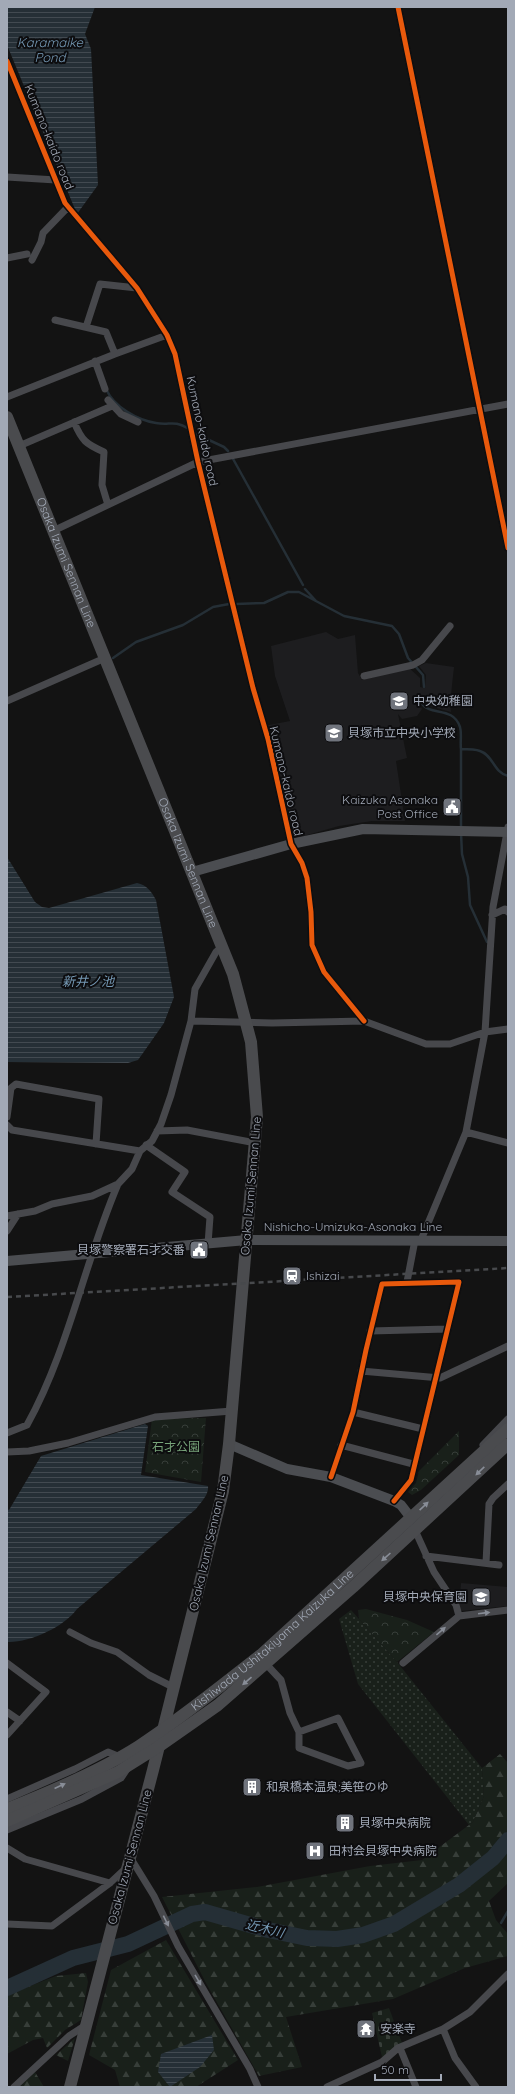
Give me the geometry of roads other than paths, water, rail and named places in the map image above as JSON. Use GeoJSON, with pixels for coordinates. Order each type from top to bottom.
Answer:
{"type":"FeatureCollection","features":[{"type":"Feature","properties":{"kind":"main road","name":"Osaka Izumi Sennan Line"},"geometry":{"type":"LineString","coordinates":[[7,417],[222,947],[247,1022],[256,1086],[256,1143],[229,1444],[219,1512],[70,2087]]}},
{"type":"Feature","properties":{"kind":"main road","name":"Kishiwada Ushitakiyama Kaizuka Line"},"geometry":{"type":"LineString","coordinates":[[124,1761],[162,1729],[262,1654],[508,1429]]}},
{"type":"Feature","properties":{"kind":"main road","name":"Kishiwada Ushitakiyama Kaizuka Line"},"geometry":{"type":"LineString","coordinates":[[7,1821],[27,1807],[124,1761],[158,1747],[218,1705],[502,1454],[508,1444]]}},
{"type":"Feature","properties":{"kind":"main road","name":"Kishiwada Ushitakiyama Kaizuka Line"},"geometry":{"type":"LineString","coordinates":[[7,1809],[27,1807]]}},
{"type":"Feature","properties":{"kind":"street"},"geometry":{"type":"LineString","coordinates":[[398,7],[508,548]]}},
{"type":"Feature","properties":{"kind":"street","name":"Kumano-kaido road"},"geometry":{"type":"LineString","coordinates":[[7,61],[68,207],[138,288],[167,335],[175,354],[198,462],[253,688],[268,740],[291,844],[302,863],[307,878],[311,912],[312,945],[324,972],[364,1021]]}},
{"type":"Feature","properties":{"kind":"street"},"geometry":{"type":"LineString","coordinates":[[7,177],[56,180]]}},
{"type":"Feature","properties":{"kind":"street"},"geometry":{"type":"LineString","coordinates":[[7,258],[30,257],[41,242],[43,233],[68,207]]}},
{"type":"Feature","properties":{"kind":"street"},"geometry":{"type":"LineString","coordinates":[[86,327],[100,284],[138,288]]}},
{"type":"Feature","properties":{"kind":"street"},"geometry":{"type":"LineString","coordinates":[[55,320],[106,332],[115,354]]}},
{"type":"Feature","properties":{"kind":"street"},"geometry":{"type":"LineString","coordinates":[[7,397],[95,361],[167,335]]}},
{"type":"Feature","properties":{"kind":"street"},"geometry":{"type":"LineString","coordinates":[[95,361],[105,389]]}},
{"type":"Feature","properties":{"kind":"street"},"geometry":{"type":"LineString","coordinates":[[19,446],[74,422],[110,403],[121,414],[138,422]]}},
{"type":"Feature","properties":{"kind":"street"},"geometry":{"type":"LineString","coordinates":[[53,531],[198,462],[508,404]]}},
{"type":"Feature","properties":{"kind":"street"},"geometry":{"type":"LineString","coordinates":[[74,422],[81,438],[85,442],[104,452],[102,485],[108,505]]}},
{"type":"Feature","properties":{"kind":"street"},"geometry":{"type":"LineString","coordinates":[[364,676],[413,665],[422,660],[450,626]]}},
{"type":"Feature","properties":{"kind":"street"},"geometry":{"type":"LineString","coordinates":[[7,701],[105,658]]}},
{"type":"Feature","properties":{"kind":"street"},"geometry":{"type":"LineString","coordinates":[[192,872],[291,844],[363,829],[508,830],[492,915],[485,1032],[466,1132],[418,1240],[407,1282]]}},
{"type":"Feature","properties":{"kind":"street"},"geometry":{"type":"LineString","coordinates":[[492,915],[505,909],[508,912]]}},
{"type":"Feature","properties":{"kind":"street"},"geometry":{"type":"LineString","coordinates":[[7,1433],[27,1425],[44,1395],[94,1252],[105,1216],[118,1184],[132,1169],[140,1152],[157,1131],[171,1095],[191,1021],[195,989],[216,952],[222,947]]}},
{"type":"Feature","properties":{"kind":"street"},"geometry":{"type":"LineString","coordinates":[[191,1021],[364,1021],[426,1044],[450,1044],[485,1032],[508,1029]]}},
{"type":"Feature","properties":{"kind":"street"},"geometry":{"type":"LineString","coordinates":[[7,1117],[8,1100],[11,1088],[16,1084],[99,1099],[96,1144]]}},
{"type":"Feature","properties":{"kind":"street"},"geometry":{"type":"LineString","coordinates":[[7,1125],[12,1130],[140,1152]]}},
{"type":"Feature","properties":{"kind":"street"},"geometry":{"type":"LineString","coordinates":[[157,1131],[186,1130],[256,1143]]}},
{"type":"Feature","properties":{"kind":"street"},"geometry":{"type":"LineString","coordinates":[[466,1132],[508,1143]]}},
{"type":"Feature","properties":{"kind":"street"},"geometry":{"type":"LineString","coordinates":[[146,1146],[185,1172],[172,1192],[210,1217],[208,1244]]}},
{"type":"Feature","properties":{"kind":"street"},"geometry":{"type":"LineString","coordinates":[[7,1216],[92,1196],[118,1184]]}},
{"type":"Feature","properties":{"kind":"street"},"geometry":{"type":"LineString","coordinates":[[7,1231],[18,1214]]}},
{"type":"Feature","properties":{"kind":"street","name":"Nishicho-Umizuka-Asonaka Line"},"geometry":{"type":"LineString","coordinates":[[7,1261],[94,1252],[247,1240],[508,1241]]}},
{"type":"Feature","properties":{"kind":"street"},"geometry":{"type":"LineString","coordinates":[[331,1478],[353,1412],[370,1331],[382,1284],[407,1282],[459,1282],[413,1464],[411,1480],[394,1501]]}},
{"type":"Feature","properties":{"kind":"street"},"geometry":{"type":"LineString","coordinates":[[370,1331],[447,1328]]}},
{"type":"Feature","properties":{"kind":"street"},"geometry":{"type":"LineString","coordinates":[[361,1371],[435,1379],[508,1346]]}},
{"type":"Feature","properties":{"kind":"street"},"geometry":{"type":"LineString","coordinates":[[7,1452],[29,1451],[68,1443],[155,1417],[232,1411]]}},
{"type":"Feature","properties":{"kind":"street"},"geometry":{"type":"LineString","coordinates":[[353,1412],[423,1429]]}},
{"type":"Feature","properties":{"kind":"street"},"geometry":{"type":"LineString","coordinates":[[438,1493],[508,1419]]}},
{"type":"Feature","properties":{"kind":"street"},"geometry":{"type":"LineString","coordinates":[[229,1444],[287,1469],[331,1478],[394,1501],[400,1505],[411,1518],[426,1556],[434,1572],[456,1605],[459,1616]]}},
{"type":"Feature","properties":{"kind":"street"},"geometry":{"type":"LineString","coordinates":[[341,1445],[413,1464]]}},
{"type":"Feature","properties":{"kind":"street"},"geometry":{"type":"LineString","coordinates":[[486,1563],[489,1504],[493,1498],[508,1484]]}},
{"type":"Feature","properties":{"kind":"street"},"geometry":{"type":"LineString","coordinates":[[426,1556],[499,1565]]}},
{"type":"Feature","properties":{"kind":"street"},"geometry":{"type":"LineString","coordinates":[[403,1663],[459,1616],[508,1610]]}},
{"type":"Feature","properties":{"kind":"street"},"geometry":{"type":"LineString","coordinates":[[70,1632],[91,1644],[117,1652],[149,1675],[174,1687]]}},
{"type":"Feature","properties":{"kind":"street"},"geometry":{"type":"LineString","coordinates":[[7,1663],[46,1692],[7,1735]]}},
{"type":"Feature","properties":{"kind":"street"},"geometry":{"type":"LineString","coordinates":[[266,1664],[281,1680],[290,1712],[299,1732],[299,1748],[348,1766],[361,1763],[338,1718],[299,1732]]}},
{"type":"Feature","properties":{"kind":"street"},"geometry":{"type":"LineString","coordinates":[[7,1712],[20,1721]]}},
{"type":"Feature","properties":{"kind":"street"},"geometry":{"type":"LineString","coordinates":[[7,1800],[108,1752],[124,1761],[121,1778],[82,1799],[7,1830]]}},
{"type":"Feature","properties":{"kind":"street"},"geometry":{"type":"LineString","coordinates":[[7,1848],[24,1860],[110,1882]]}},
{"type":"Feature","properties":{"kind":"street"},"geometry":{"type":"LineString","coordinates":[[7,1924],[52,1926],[110,1882],[129,1861],[146,1882],[154,1896],[178,1946],[250,2069],[258,2087]]}},
{"type":"Feature","properties":{"kind":"street"},"geometry":{"type":"LineString","coordinates":[[331,2086],[382,2062],[400,2048],[443,2029],[470,2012],[508,1974]]}},
{"type":"Feature","properties":{"kind":"street"},"geometry":{"type":"LineString","coordinates":[[14,2087],[69,2036],[86,2025]]}},
{"type":"Feature","properties":{"kind":"street"},"geometry":{"type":"LineString","coordinates":[[443,2029],[455,2058],[476,2087]]}},
{"type":"Feature","properties":{"kind":"street"},"geometry":{"type":"LineString","coordinates":[[400,2048],[416,2087]]}},
{"type":"Feature","properties":{"kind":"water","name":"Karamaike Pond"},"geometry":{"type":"Polygon","coordinates":[[[7,7],[95,7],[85,34],[91,49],[98,185],[77,214],[7,45],[7,7]]]}},
{"type":"Feature","properties":{"kind":"water","name":"新井ノ池"},"geometry":{"type":"Polygon","coordinates":[[[7,857],[35,902],[42,907],[49,908],[137,883],[146,887],[156,900],[174,997],[164,1023],[138,1060],[128,1063],[7,1062],[7,857]]]}},
{"type":"Feature","properties":{"kind":"water"},"geometry":{"type":"Polygon","coordinates":[[[145,1424],[148,1426],[141,1475],[208,1486],[204,1498],[196,1509],[77,1609],[64,1622],[35,1637],[16,1642],[7,1642],[7,1509],[9,1510],[41,1456],[145,1424]]]}},
{"type":"Feature","properties":{"kind":"water"},"geometry":{"type":"Polygon","coordinates":[[[212,2035],[214,2050],[200,2067],[170,2087],[158,2072],[161,2054],[212,2035]]]}},
{"type":"Feature","properties":{"kind":"waterway"},"geometry":{"type":"LineString","coordinates":[[106,389],[120,407],[134,416],[161,424],[175,423],[189,429]]}},
{"type":"Feature","properties":{"kind":"waterway"},"geometry":{"type":"LineString","coordinates":[[196,434],[224,447],[228,451]]}},
{"type":"Feature","properties":{"kind":"waterway"},"geometry":{"type":"LineString","coordinates":[[232,457],[303,585]]}},
{"type":"Feature","properties":{"kind":"waterway"},"geometry":{"type":"LineString","coordinates":[[305,589],[316,601]]}},
{"type":"Feature","properties":{"kind":"waterway"},"geometry":{"type":"LineString","coordinates":[[236,604],[264,603],[288,592],[299,592],[344,616],[392,626],[399,634],[408,658],[423,675],[424,687]]}},
{"type":"Feature","properties":{"kind":"waterway"},"geometry":{"type":"LineString","coordinates":[[113,658],[136,642],[183,625],[213,607],[229,604]]}},
{"type":"Feature","properties":{"kind":"waterway"},"geometry":{"type":"LineString","coordinates":[[422,697],[422,704],[426,708],[447,714],[457,720],[461,730],[461,749],[471,749],[484,753],[488,756],[496,768],[508,776]]}},
{"type":"Feature","properties":{"kind":"waterway"},"geometry":{"type":"LineString","coordinates":[[461,749],[461,828]]}},
{"type":"Feature","properties":{"kind":"waterway"},"geometry":{"type":"LineString","coordinates":[[461,833],[462,854],[468,877],[470,905],[487,942]]}},
{"type":"Feature","properties":{"kind":"waterway","name":"近木川"},"geometry":{"type":"LineString","coordinates":[[7,1988],[73,1958],[128,1944],[192,1914],[205,1912],[268,1930],[307,1938],[337,1939],[363,1935],[394,1924],[459,1885],[493,1858],[508,1840]]}},
{"type":"Feature","properties":{"kind":"waterway"},"geometry":{"type":"LineString","coordinates":[[501,1923],[508,1911]]}},
{"type":"Feature","properties":{"kind":"railway"},"geometry":{"type":"LineString","coordinates":[[7,1297],[508,1268]]}},
{"type":"Feature","properties":{"kind":"place","name":"中央幼稚園"},"geometry":{"type":"Point","coordinates":[399,701]}},
{"type":"Feature","properties":{"kind":"place","name":"貝塚市立中央小学校"},"geometry":{"type":"Point","coordinates":[334,733]}},
{"type":"Feature","properties":{"kind":"place","name":"Kaizuka Asonaka Post Office"},"geometry":{"type":"Point","coordinates":[452,807]}},
{"type":"Feature","properties":{"kind":"place","name":"貝塚警察署石才交番"},"geometry":{"type":"Point","coordinates":[199,1250]}},
{"type":"Feature","properties":{"kind":"place","name":"Ishizai"},"geometry":{"type":"Point","coordinates":[292,1276]}},
{"type":"Feature","properties":{"kind":"place","name":"貝塚中央保育園"},"geometry":{"type":"Point","coordinates":[481,1597]}},
{"type":"Feature","properties":{"kind":"place","name":"和泉橋本温泉;美笹のゆ"},"geometry":{"type":"Point","coordinates":[252,1787]}},
{"type":"Feature","properties":{"kind":"place","name":"貝塚中央病院"},"geometry":{"type":"Point","coordinates":[345,1823]}},
{"type":"Feature","properties":{"kind":"place","name":"田村会貝塚中央病院"},"geometry":{"type":"Point","coordinates":[315,1851]}},
{"type":"Feature","properties":{"kind":"place","name":"安楽寺"},"geometry":{"type":"Point","coordinates":[366,2029]}},
{"type":"Feature","properties":{"kind":"park label","name":"石才公園"},"geometry":{"type":"Point","coordinates":[176,1447]}}]}
